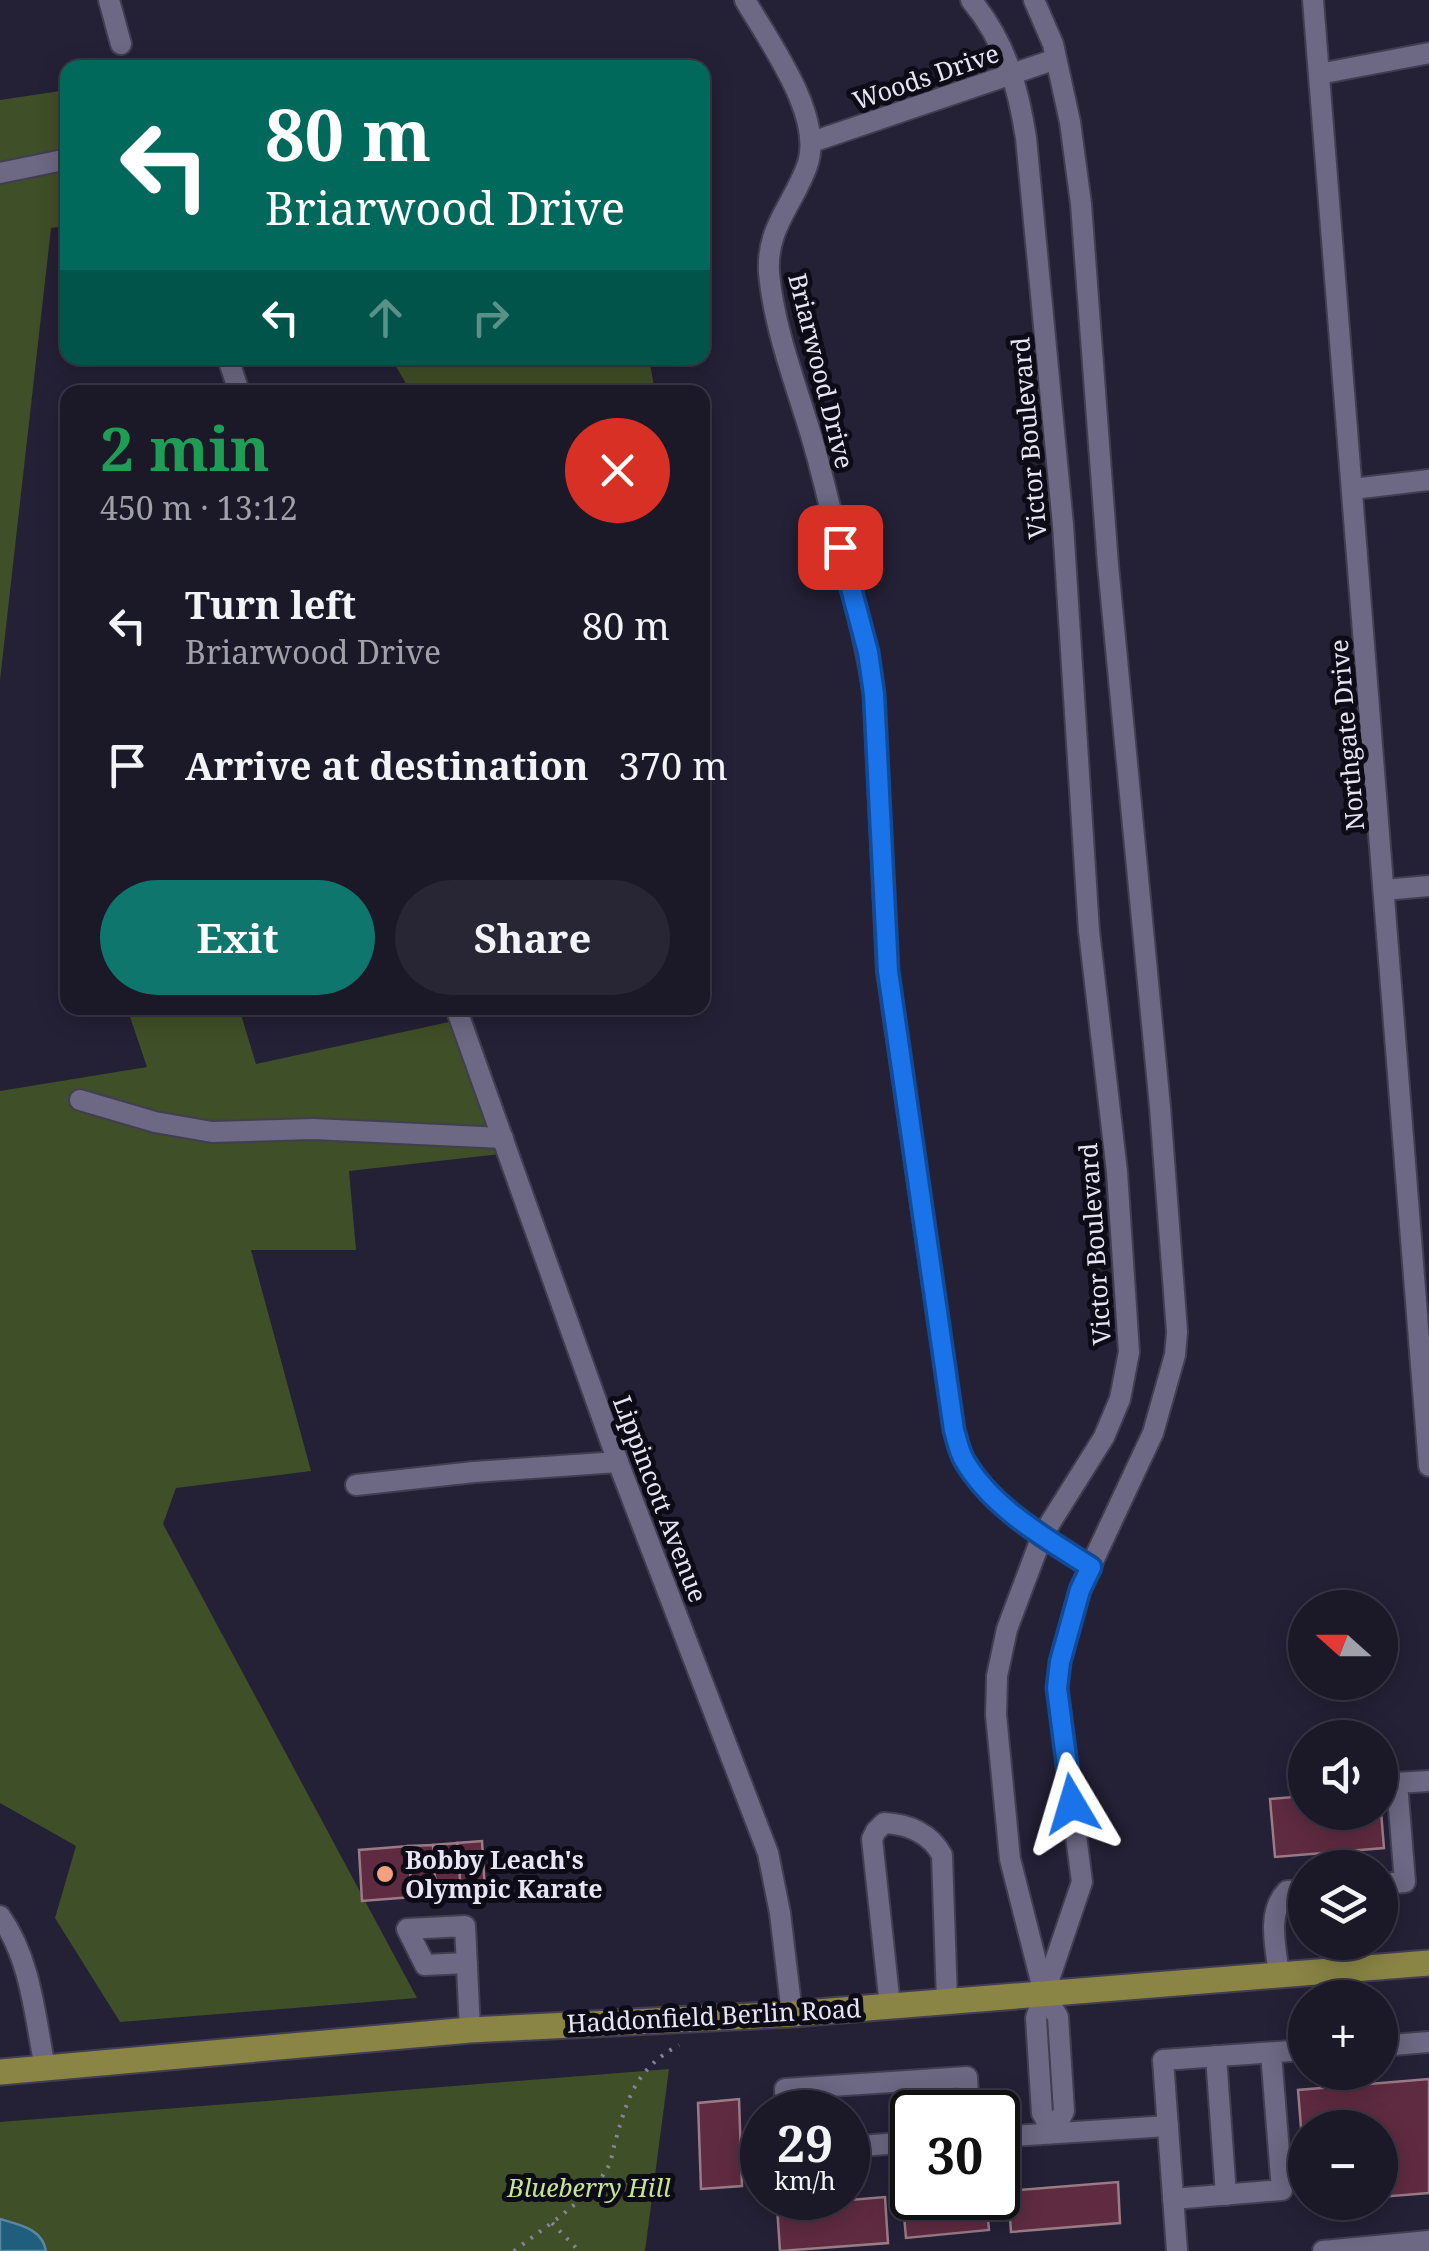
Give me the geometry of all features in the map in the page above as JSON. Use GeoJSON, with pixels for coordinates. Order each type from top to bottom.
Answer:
{"type":"FeatureCollection","features":[{"type":"Feature","properties":{"kind":"main road","name":"Haddonfield Berlin Road"},"geometry":{"type":"LineString","coordinates":[[0,2072],[470,2030],[792,2014],[1429,1962]]}},
{"type":"Feature","properties":{"kind":"street"},"geometry":{"type":"LineString","coordinates":[[109,0],[121,44]]}},
{"type":"Feature","properties":{"kind":"street"},"geometry":{"type":"LineString","coordinates":[[745,0],[797,93],[812,142]]}},
{"type":"Feature","properties":{"kind":"street","name":"Victor Boulevard"},"geometry":{"type":"LineString","coordinates":[[971,0],[1000,42],[1020,100],[1026,138],[1063,525],[1089,931],[1117,1172],[1130,1352],[1120,1400],[1104,1437],[1042,1536],[1007,1629],[997,1676],[996,1715],[1010,1859],[1044,1994]]}},
{"type":"Feature","properties":{"kind":"street"},"geometry":{"type":"LineString","coordinates":[[1034,0],[1053,44],[1070,122],[1081,204],[1108,565],[1160,1106],[1177,1332],[1175,1354],[1153,1433],[1080,1590],[1060,1662],[1057,1688],[1082,1882],[1036,2018],[1042,2112],[1053,2133]]}},
{"type":"Feature","properties":{"kind":"street","name":"Northgate Drive"},"geometry":{"type":"LineString","coordinates":[[1313,0],[1384,890],[1423,1303],[1429,1466]]}},
{"type":"Feature","properties":{"kind":"street"},"geometry":{"type":"LineString","coordinates":[[1319,74],[1429,53]]}},
{"type":"Feature","properties":{"kind":"street","name":"Woods Drive"},"geometry":{"type":"LineString","coordinates":[[812,142],[1056,59]]}},
{"type":"Feature","properties":{"kind":"street","name":"Briarwood Drive"},"geometry":{"type":"LineString","coordinates":[[812,142],[807,166],[778,220],[770,248],[769,272],[780,329],[868,652],[874,694],[888,971],[954,1430],[962,1457],[994,1498],[1042,1536],[1091,1567]]}},
{"type":"Feature","properties":{"kind":"street"},"geometry":{"type":"LineString","coordinates":[[0,173],[60,161]]}},
{"type":"Feature","properties":{"kind":"street"},"geometry":{"type":"LineString","coordinates":[[1352,489],[1429,480]]}},
{"type":"Feature","properties":{"kind":"street"},"geometry":{"type":"LineString","coordinates":[[1384,890],[1429,886]]}},
{"type":"Feature","properties":{"kind":"street","name":"Lippincott Avenue"},"geometry":{"type":"LineString","coordinates":[[459,1015],[618,1462],[768,1853],[780,1913],[792,2014]]}},
{"type":"Feature","properties":{"kind":"street"},"geometry":{"type":"LineString","coordinates":[[80,1100],[155,1122],[212,1132],[313,1130],[503,1138]]}},
{"type":"Feature","properties":{"kind":"street"},"geometry":{"type":"LineString","coordinates":[[356,1485],[618,1462]]}},
{"type":"Feature","properties":{"kind":"street"},"geometry":{"type":"LineString","coordinates":[[1398,1882],[1404,1882],[1397,1783],[1429,1780]]}},
{"type":"Feature","properties":{"kind":"street"},"geometry":{"type":"LineString","coordinates":[[890,2006],[872,1839],[884,1823],[912,1828],[934,1842],[942,1856],[946,2001]]}},
{"type":"Feature","properties":{"kind":"street"},"geometry":{"type":"LineString","coordinates":[[1278,1975],[1274,1918],[1276,1907],[1288,1891]]}},
{"type":"Feature","properties":{"kind":"street"},"geometry":{"type":"LineString","coordinates":[[0,1916],[14,1938],[27,1976],[45,2068]]}},
{"type":"Feature","properties":{"kind":"street"},"geometry":{"type":"LineString","coordinates":[[466,1964],[470,2030]]}},
{"type":"Feature","properties":{"kind":"street"},"geometry":{"type":"LineString","coordinates":[[1398,2045],[1429,2042]]}},
{"type":"Feature","properties":{"kind":"street"},"geometry":{"type":"LineString","coordinates":[[1177,2251],[1163,2060],[1288,2052]]}},
{"type":"Feature","properties":{"kind":"street"},"geometry":{"type":"LineString","coordinates":[[1174,2199],[1282,2190],[1272,2053]]}},
{"type":"Feature","properties":{"kind":"street"},"geometry":{"type":"LineString","coordinates":[[1216,2056],[1226,2195]]}},
{"type":"Feature","properties":{"kind":"street"},"geometry":{"type":"LineString","coordinates":[[785,2090],[967,2077],[968,2090]]}},
{"type":"Feature","properties":{"kind":"street"},"geometry":{"type":"LineString","coordinates":[[1020,2135],[1168,2126]]}},
{"type":"Feature","properties":{"kind":"street"},"geometry":{"type":"LineString","coordinates":[[1324,2251],[1429,2240]]}},
{"type":"Feature","properties":{"kind":"path"},"geometry":{"type":"LineString","coordinates":[[514,2251],[580,2199],[608,2168],[623,2109],[638,2080],[653,2062],[678,2046]]}},
{"type":"Feature","properties":{"kind":"path"},"geometry":{"type":"LineString","coordinates":[[552,2223],[579,2251]]}},
{"type":"Feature","properties":{"kind":"green space"},"geometry":{"type":"Polygon","coordinates":[[[60,91],[60,227],[51,228],[0,680],[0,100],[60,91]]]}},
{"type":"Feature","properties":{"kind":"green space"},"geometry":{"type":"Polygon","coordinates":[[[395,365],[650,365],[654,385],[407,385],[395,365]]]}},
{"type":"Feature","properties":{"kind":"green space"},"geometry":{"type":"Polygon","coordinates":[[[129,1015],[241,1015],[256,1064],[472,1017],[520,1152],[349,1171],[356,1250],[251,1250],[311,1471],[176,1488],[163,1524],[417,1998],[120,2022],[55,1918],[76,1846],[0,1803],[0,1091],[147,1067],[129,1015]]]}},
{"type":"Feature","properties":{"kind":"green space","name":"Blueberry Hill"},"geometry":{"type":"Polygon","coordinates":[[[669,2069],[645,2251],[0,2251],[0,2122],[669,2069]]]}},
{"type":"Feature","properties":{"kind":"water"},"geometry":{"type":"Polygon","coordinates":[[[0,2219],[35,2232],[46,2251],[0,2251],[0,2219]]]}},
{"type":"Feature","properties":{"kind":"building"},"geometry":{"type":"Polygon","coordinates":[[[1288,1797],[1288,1830],[1383,1830],[1384,1848],[1288,1850],[1288,1856],[1275,1857],[1270,1799],[1288,1797]]]}},
{"type":"Feature","properties":{"kind":"building"},"geometry":{"type":"Polygon","coordinates":[[[482,1841],[485,1891],[461,1893],[457,1843],[482,1841]]]}},
{"type":"Feature","properties":{"kind":"building"},"geometry":{"type":"Polygon","coordinates":[[[457,1843],[461,1893],[436,1895],[433,1845],[457,1843]]]}},
{"type":"Feature","properties":{"kind":"building"},"geometry":{"type":"Polygon","coordinates":[[[433,1845],[436,1895],[412,1897],[408,1846],[433,1845]]]}},
{"type":"Feature","properties":{"kind":"building","name":"Bobby Leach's Olympic Karate"},"geometry":{"type":"Polygon","coordinates":[[[408,1846],[412,1897],[362,1901],[359,1850],[408,1846]]]}},
{"type":"Feature","properties":{"kind":"building"},"geometry":{"type":"Polygon","coordinates":[[[1429,2079],[1429,2193],[1398,2196],[1398,2110],[1300,2110],[1298,2090],[1398,2090],[1398,2082],[1429,2079]]]}},
{"type":"Feature","properties":{"kind":"building"},"geometry":{"type":"Polygon","coordinates":[[[739,2099],[740,2186],[701,2189],[698,2103],[739,2099]]]}},
{"type":"Feature","properties":{"kind":"building"},"geometry":{"type":"Polygon","coordinates":[[[1118,2182],[1120,2223],[1011,2232],[1010,2220],[1020,2220],[1020,2190],[1118,2182]]]}},
{"type":"Feature","properties":{"kind":"building"},"geometry":{"type":"Polygon","coordinates":[[[885,2197],[888,2243],[780,2251],[778,2220],[870,2220],[870,2198],[885,2197]]]}},
{"type":"Feature","properties":{"kind":"building"},"geometry":{"type":"Polygon","coordinates":[[[904,2220],[988,2220],[989,2230],[906,2238],[904,2220]]]}},
{"type":"Feature","properties":{"kind":"place","name":"Bobby Leach's Olympic Karate"},"geometry":{"type":"Point","coordinates":[385,1874]}},
{"type":"Feature","properties":{"kind":"route"},"geometry":{"type":"LineString","coordinates":[[840,547],[868,652],[874,694],[888,971],[954,1430],[962,1457],[994,1498],[1042,1536],[1091,1567],[1080,1590],[1060,1662],[1057,1688],[1072,1804]]}}]}
